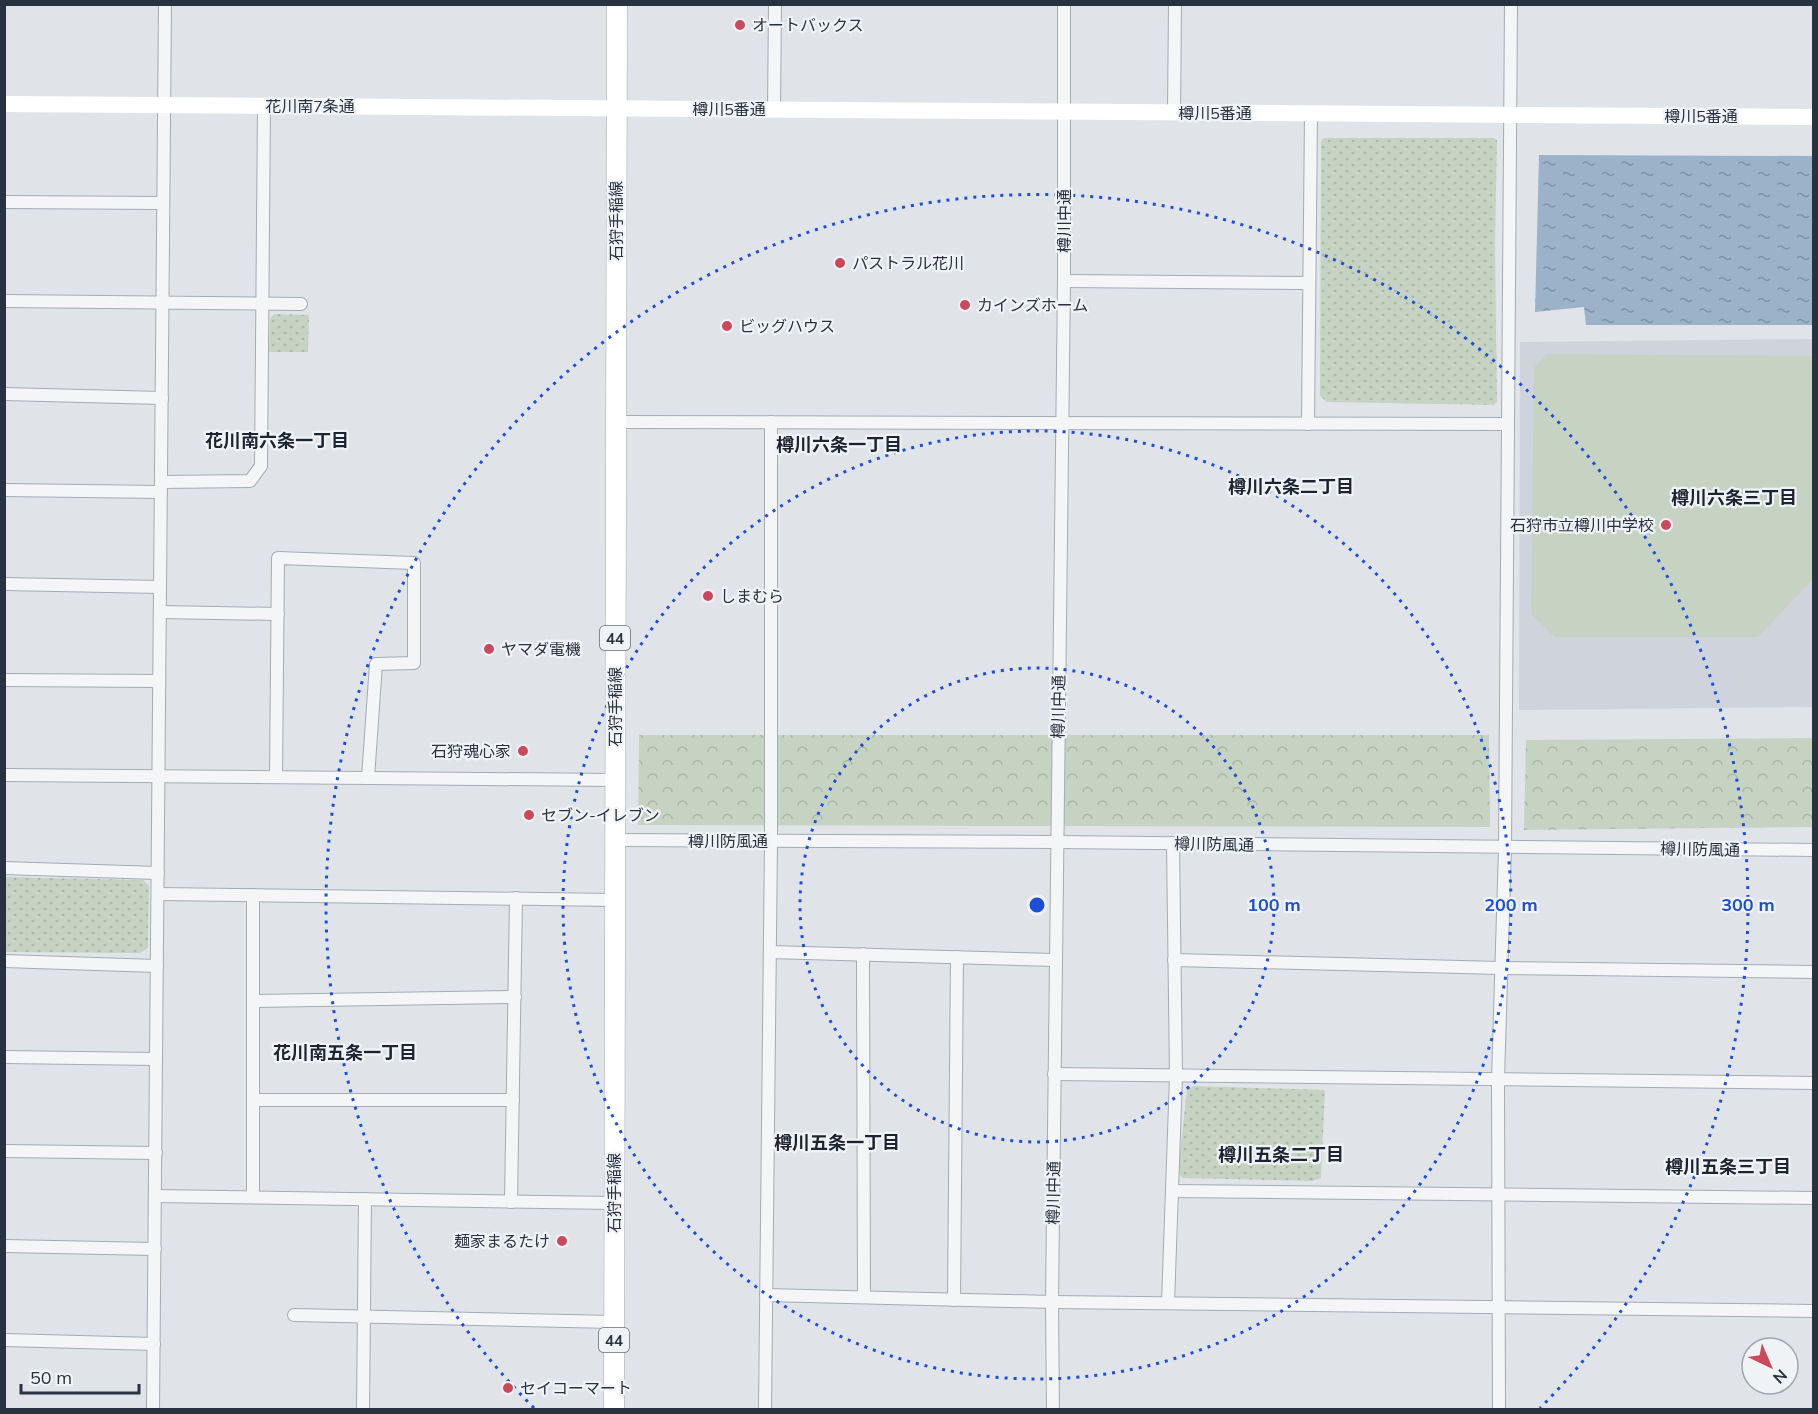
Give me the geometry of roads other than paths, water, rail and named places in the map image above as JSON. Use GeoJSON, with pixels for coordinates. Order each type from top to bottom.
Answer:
{"type":"FeatureCollection","features":[{"type":"Feature","properties":{"kind":"main road","name":"石狩手稲線"},"geometry":{"type":"LineString","coordinates":[[614,1410],[617,4]]}},
{"type":"Feature","properties":{"kind":"street"},"geometry":{"type":"LineString","coordinates":[[153,1410],[165,4]]}},
{"type":"Feature","properties":{"kind":"street"},"geometry":{"type":"LineString","coordinates":[[774,110],[775,4]]}},
{"type":"Feature","properties":{"kind":"street","name":"樽川中通"},"geometry":{"type":"LineString","coordinates":[[1053,1410],[1060,424],[1064,281],[1064,4]]}},
{"type":"Feature","properties":{"kind":"street"},"geometry":{"type":"LineString","coordinates":[[1174,113],[1175,4]]}},
{"type":"Feature","properties":{"kind":"street"},"geometry":{"type":"LineString","coordinates":[[1499,1410],[1498,1080],[1504,847],[1511,4]]}},
{"type":"Feature","properties":{"kind":"street","name":"花川南7条通"},"geometry":{"type":"LineString","coordinates":[[4,104],[616,108]]}},
{"type":"Feature","properties":{"kind":"street"},"geometry":{"type":"LineString","coordinates":[[4,489],[161,487],[250,481],[261,466],[264,106]]}},
{"type":"Feature","properties":{"kind":"street","name":"樽川5番通"},"geometry":{"type":"LineString","coordinates":[[616,108],[1814,117]]}},
{"type":"Feature","properties":{"kind":"street"},"geometry":{"type":"LineString","coordinates":[[1308,424],[1311,114]]}},
{"type":"Feature","properties":{"kind":"street"},"geometry":{"type":"LineString","coordinates":[[4,202],[164,202]]}},
{"type":"Feature","properties":{"kind":"street"},"geometry":{"type":"LineString","coordinates":[[1064,281],[1309,283]]}},
{"type":"Feature","properties":{"kind":"street"},"geometry":{"type":"LineString","coordinates":[[4,301],[301,304]]}},
{"type":"Feature","properties":{"kind":"street"},"geometry":{"type":"LineString","coordinates":[[4,394],[162,398]]}},
{"type":"Feature","properties":{"kind":"street"},"geometry":{"type":"LineString","coordinates":[[615,422],[1508,424]]}},
{"type":"Feature","properties":{"kind":"street"},"geometry":{"type":"LineString","coordinates":[[765,1410],[771,841],[771,422]]}},
{"type":"Feature","properties":{"kind":"street"},"geometry":{"type":"LineString","coordinates":[[276,777],[279,558],[414,563],[414,663],[375,664],[368,778]]}},
{"type":"Feature","properties":{"kind":"street"},"geometry":{"type":"LineString","coordinates":[[4,584],[160,587]]}},
{"type":"Feature","properties":{"kind":"street"},"geometry":{"type":"LineString","coordinates":[[160,612],[278,614]]}},
{"type":"Feature","properties":{"kind":"street"},"geometry":{"type":"LineString","coordinates":[[4,680],[159,681]]}},
{"type":"Feature","properties":{"kind":"street"},"geometry":{"type":"LineString","coordinates":[[4,775],[615,780]]}},
{"type":"Feature","properties":{"kind":"street","name":"樽川防風通"},"geometry":{"type":"LineString","coordinates":[[615,840],[1814,850]]}},
{"type":"Feature","properties":{"kind":"street"},"geometry":{"type":"LineString","coordinates":[[1168,1303],[1176,1076],[1173,843]]}},
{"type":"Feature","properties":{"kind":"street"},"geometry":{"type":"LineString","coordinates":[[4,868],[158,873]]}},
{"type":"Feature","properties":{"kind":"street"},"geometry":{"type":"LineString","coordinates":[[158,894],[614,900]]}},
{"type":"Feature","properties":{"kind":"street"},"geometry":{"type":"LineString","coordinates":[[253,1197],[254,895]]}},
{"type":"Feature","properties":{"kind":"street"},"geometry":{"type":"LineString","coordinates":[[511,1202],[516,898]]}},
{"type":"Feature","properties":{"kind":"street"},"geometry":{"type":"LineString","coordinates":[[770,952],[1055,960]]}},
{"type":"Feature","properties":{"kind":"street"},"geometry":{"type":"LineString","coordinates":[[863,954],[864,1297]]}},
{"type":"Feature","properties":{"kind":"street"},"geometry":{"type":"LineString","coordinates":[[954,1300],[957,957]]}},
{"type":"Feature","properties":{"kind":"street"},"geometry":{"type":"LineString","coordinates":[[1174,960],[1501,968],[1814,972]]}},
{"type":"Feature","properties":{"kind":"street"},"geometry":{"type":"LineString","coordinates":[[4,961],[157,966]]}},
{"type":"Feature","properties":{"kind":"street"},"geometry":{"type":"LineString","coordinates":[[253,1001],[515,997]]}},
{"type":"Feature","properties":{"kind":"street"},"geometry":{"type":"LineString","coordinates":[[4,1058],[156,1059]]}},
{"type":"Feature","properties":{"kind":"street"},"geometry":{"type":"LineString","coordinates":[[1054,1074],[1814,1083]]}},
{"type":"Feature","properties":{"kind":"street"},"geometry":{"type":"LineString","coordinates":[[253,1100],[513,1100]]}},
{"type":"Feature","properties":{"kind":"street"},"geometry":{"type":"LineString","coordinates":[[4,1151],[156,1153]]}},
{"type":"Feature","properties":{"kind":"street"},"geometry":{"type":"LineString","coordinates":[[1172,1191],[1814,1198]]}},
{"type":"Feature","properties":{"kind":"street"},"geometry":{"type":"LineString","coordinates":[[155,1196],[614,1203]]}},
{"type":"Feature","properties":{"kind":"street"},"geometry":{"type":"LineString","coordinates":[[363,1410],[365,1199]]}},
{"type":"Feature","properties":{"kind":"street"},"geometry":{"type":"LineString","coordinates":[[4,1246],[155,1249]]}},
{"type":"Feature","properties":{"kind":"street"},"geometry":{"type":"LineString","coordinates":[[766,1294],[1052,1302],[1814,1311]]}},
{"type":"Feature","properties":{"kind":"street"},"geometry":{"type":"LineString","coordinates":[[294,1315],[614,1322]]}},
{"type":"Feature","properties":{"kind":"street"},"geometry":{"type":"LineString","coordinates":[[4,1340],[154,1344]]}},
{"type":"Feature","properties":{"kind":"water"},"geometry":{"type":"Polygon","coordinates":[[[1539,155],[1813,156],[1813,325],[1586,325],[1584,307],[1535,312],[1539,155]]]}},
{"type":"Feature","properties":{"kind":"place","name":"オートバックス"},"geometry":{"type":"Point","coordinates":[740,25]}},
{"type":"Feature","properties":{"kind":"place","name":"パストラル花川"},"geometry":{"type":"Point","coordinates":[840,263]}},
{"type":"Feature","properties":{"kind":"place","name":"カインズホーム"},"geometry":{"type":"Point","coordinates":[965,305]}},
{"type":"Feature","properties":{"kind":"place","name":"ビッグハウス"},"geometry":{"type":"Point","coordinates":[727,326]}},
{"type":"Feature","properties":{"kind":"place","name":"石狩市立樽川中学校"},"geometry":{"type":"Point","coordinates":[1666,525]}},
{"type":"Feature","properties":{"kind":"place","name":"しまむら"},"geometry":{"type":"Point","coordinates":[708,596]}},
{"type":"Feature","properties":{"kind":"place","name":"ヤマダ電機"},"geometry":{"type":"Point","coordinates":[489,649]}},
{"type":"Feature","properties":{"kind":"place","name":"石狩魂心家"},"geometry":{"type":"Point","coordinates":[523,751]}},
{"type":"Feature","properties":{"kind":"place","name":"セブン-イレブン"},"geometry":{"type":"Point","coordinates":[529,815]}},
{"type":"Feature","properties":{"kind":"place","name":"麺家まるたけ"},"geometry":{"type":"Point","coordinates":[562,1241]}},
{"type":"Feature","properties":{"kind":"place","name":"セイコーマート"},"geometry":{"type":"Point","coordinates":[508,1388]}},
{"type":"Feature","properties":{"kind":"district","name":"花川南六条一丁目"},"geometry":{"type":"Point","coordinates":[277,440]}},
{"type":"Feature","properties":{"kind":"district","name":"樽川六条一丁目"},"geometry":{"type":"Point","coordinates":[839,444]}},
{"type":"Feature","properties":{"kind":"district","name":"樽川六条二丁目"},"geometry":{"type":"Point","coordinates":[1291,486]}},
{"type":"Feature","properties":{"kind":"district","name":"樽川六条三丁目"},"geometry":{"type":"Point","coordinates":[1734,497]}},
{"type":"Feature","properties":{"kind":"district","name":"花川南五条一丁目"},"geometry":{"type":"Point","coordinates":[345,1052]}},
{"type":"Feature","properties":{"kind":"district","name":"樽川五条一丁目"},"geometry":{"type":"Point","coordinates":[837,1142]}},
{"type":"Feature","properties":{"kind":"district","name":"樽川五条二丁目"},"geometry":{"type":"Point","coordinates":[1281,1154]}},
{"type":"Feature","properties":{"kind":"district","name":"樽川五条三丁目"},"geometry":{"type":"Point","coordinates":[1728,1166]}}]}
